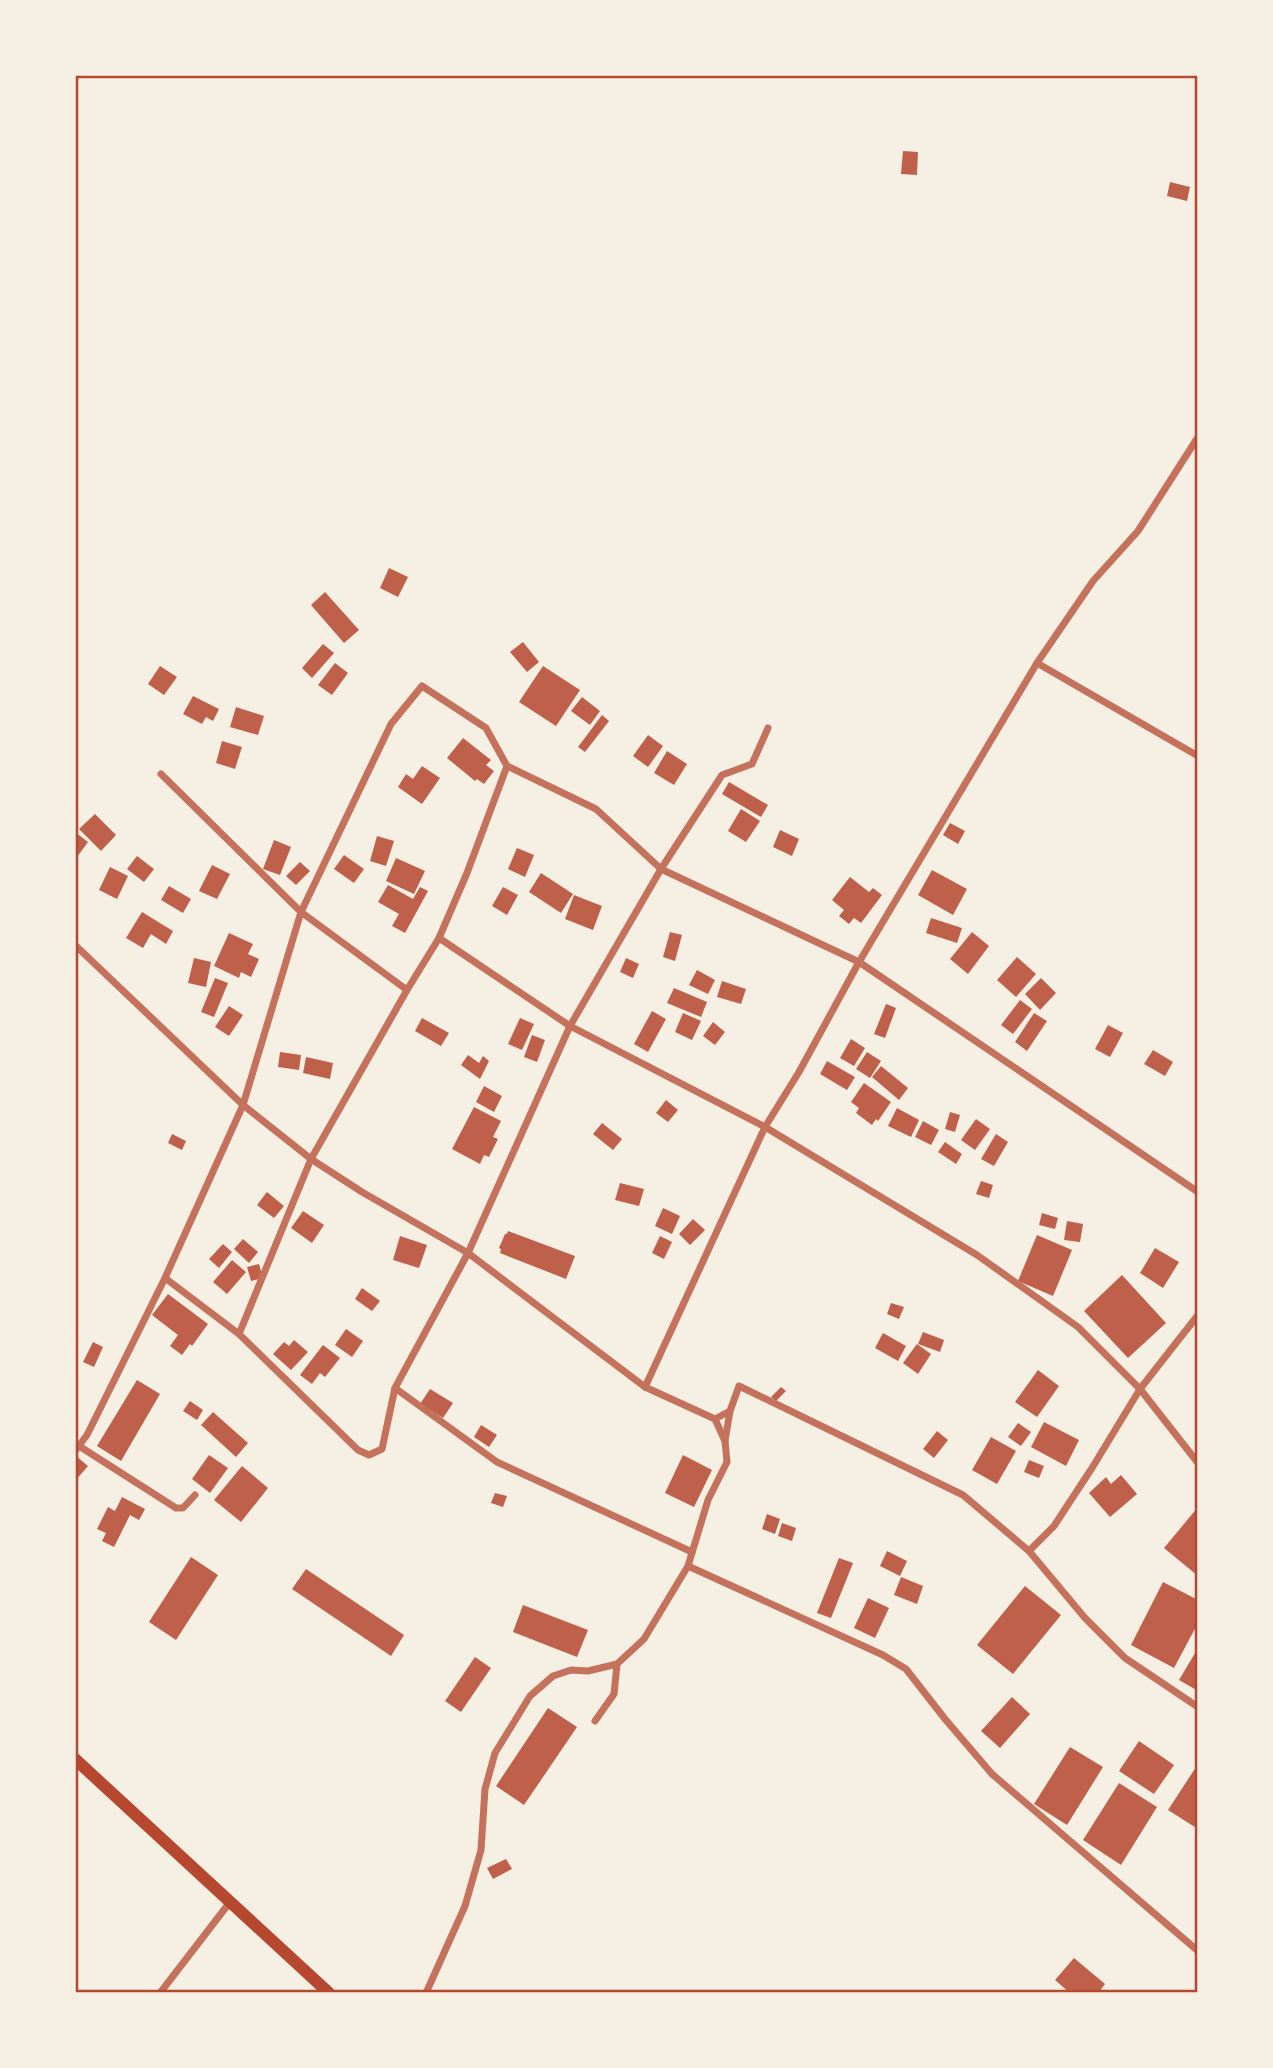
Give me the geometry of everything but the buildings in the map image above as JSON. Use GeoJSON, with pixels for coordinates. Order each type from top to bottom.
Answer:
{"type":"FeatureCollection","features":[{"type":"Feature","properties":{"kind":"main road"},"geometry":{"type":"LineString","coordinates":[[75,1759],[329,1993]]}},
{"type":"Feature","properties":{"kind":"street"},"geometry":{"type":"LineString","coordinates":[[645,1387],[765,1127],[799,1072],[859,962],[1037,663],[1093,581],[1138,531],[1198,437]]}},
{"type":"Feature","properties":{"kind":"street"},"geometry":{"type":"LineString","coordinates":[[1037,663],[1198,756]]}},
{"type":"Feature","properties":{"kind":"street"},"geometry":{"type":"LineString","coordinates":[[195,1495],[183,1508],[176,1508],[77,1448],[88,1435],[164,1278],[243,1105],[301,912],[391,724],[422,686],[486,729],[507,766],[596,809],[662,869],[859,962],[1198,1192]]}},
{"type":"Feature","properties":{"kind":"street"},"geometry":{"type":"LineString","coordinates":[[164,1278],[239,1334],[358,1450],[369,1455],[382,1449],[394,1388],[468,1253],[570,1026],[662,869],[722,775],[752,764],[768,728]]}},
{"type":"Feature","properties":{"kind":"street"},"geometry":{"type":"LineString","coordinates":[[239,1334],[311,1159],[439,938],[467,873],[507,766]]}},
{"type":"Feature","properties":{"kind":"street"},"geometry":{"type":"LineString","coordinates":[[161,774],[301,912],[407,990]]}},
{"type":"Feature","properties":{"kind":"street"},"geometry":{"type":"LineString","coordinates":[[439,938],[570,1026],[765,1127],[976,1255],[1079,1327],[1140,1388],[1198,1462]]}},
{"type":"Feature","properties":{"kind":"street"},"geometry":{"type":"LineString","coordinates":[[75,945],[243,1105],[311,1159],[362,1192],[468,1253],[645,1387],[715,1419],[725,1441]]}},
{"type":"Feature","properties":{"kind":"street"},"geometry":{"type":"LineString","coordinates":[[1029,1551],[1054,1526],[1093,1468],[1140,1388],[1198,1315]]}},
{"type":"Feature","properties":{"kind":"street"},"geometry":{"type":"LineString","coordinates":[[426,1993],[464,1906],[481,1850],[485,1788],[495,1752],[530,1696],[553,1676],[571,1670],[588,1671],[617,1664],[644,1639],[688,1566],[708,1500],[727,1462],[725,1441],[730,1410],[739,1386],[962,1494],[1029,1551],[1085,1618],[1125,1658],[1198,1707]]}},
{"type":"Feature","properties":{"kind":"street"},"geometry":{"type":"LineString","coordinates":[[394,1388],[498,1462],[692,1552]]}},
{"type":"Feature","properties":{"kind":"street"},"geometry":{"type":"LineString","coordinates":[[715,1419],[730,1410]]}},
{"type":"Feature","properties":{"kind":"street"},"geometry":{"type":"LineString","coordinates":[[688,1566],[883,1655],[906,1669],[945,1720],[992,1774],[1198,1951]]}},
{"type":"Feature","properties":{"kind":"street"},"geometry":{"type":"LineString","coordinates":[[595,1721],[614,1693],[617,1664]]}},
{"type":"Feature","properties":{"kind":"street"},"geometry":{"type":"LineString","coordinates":[[160,1993],[230,1902]]}}]}
